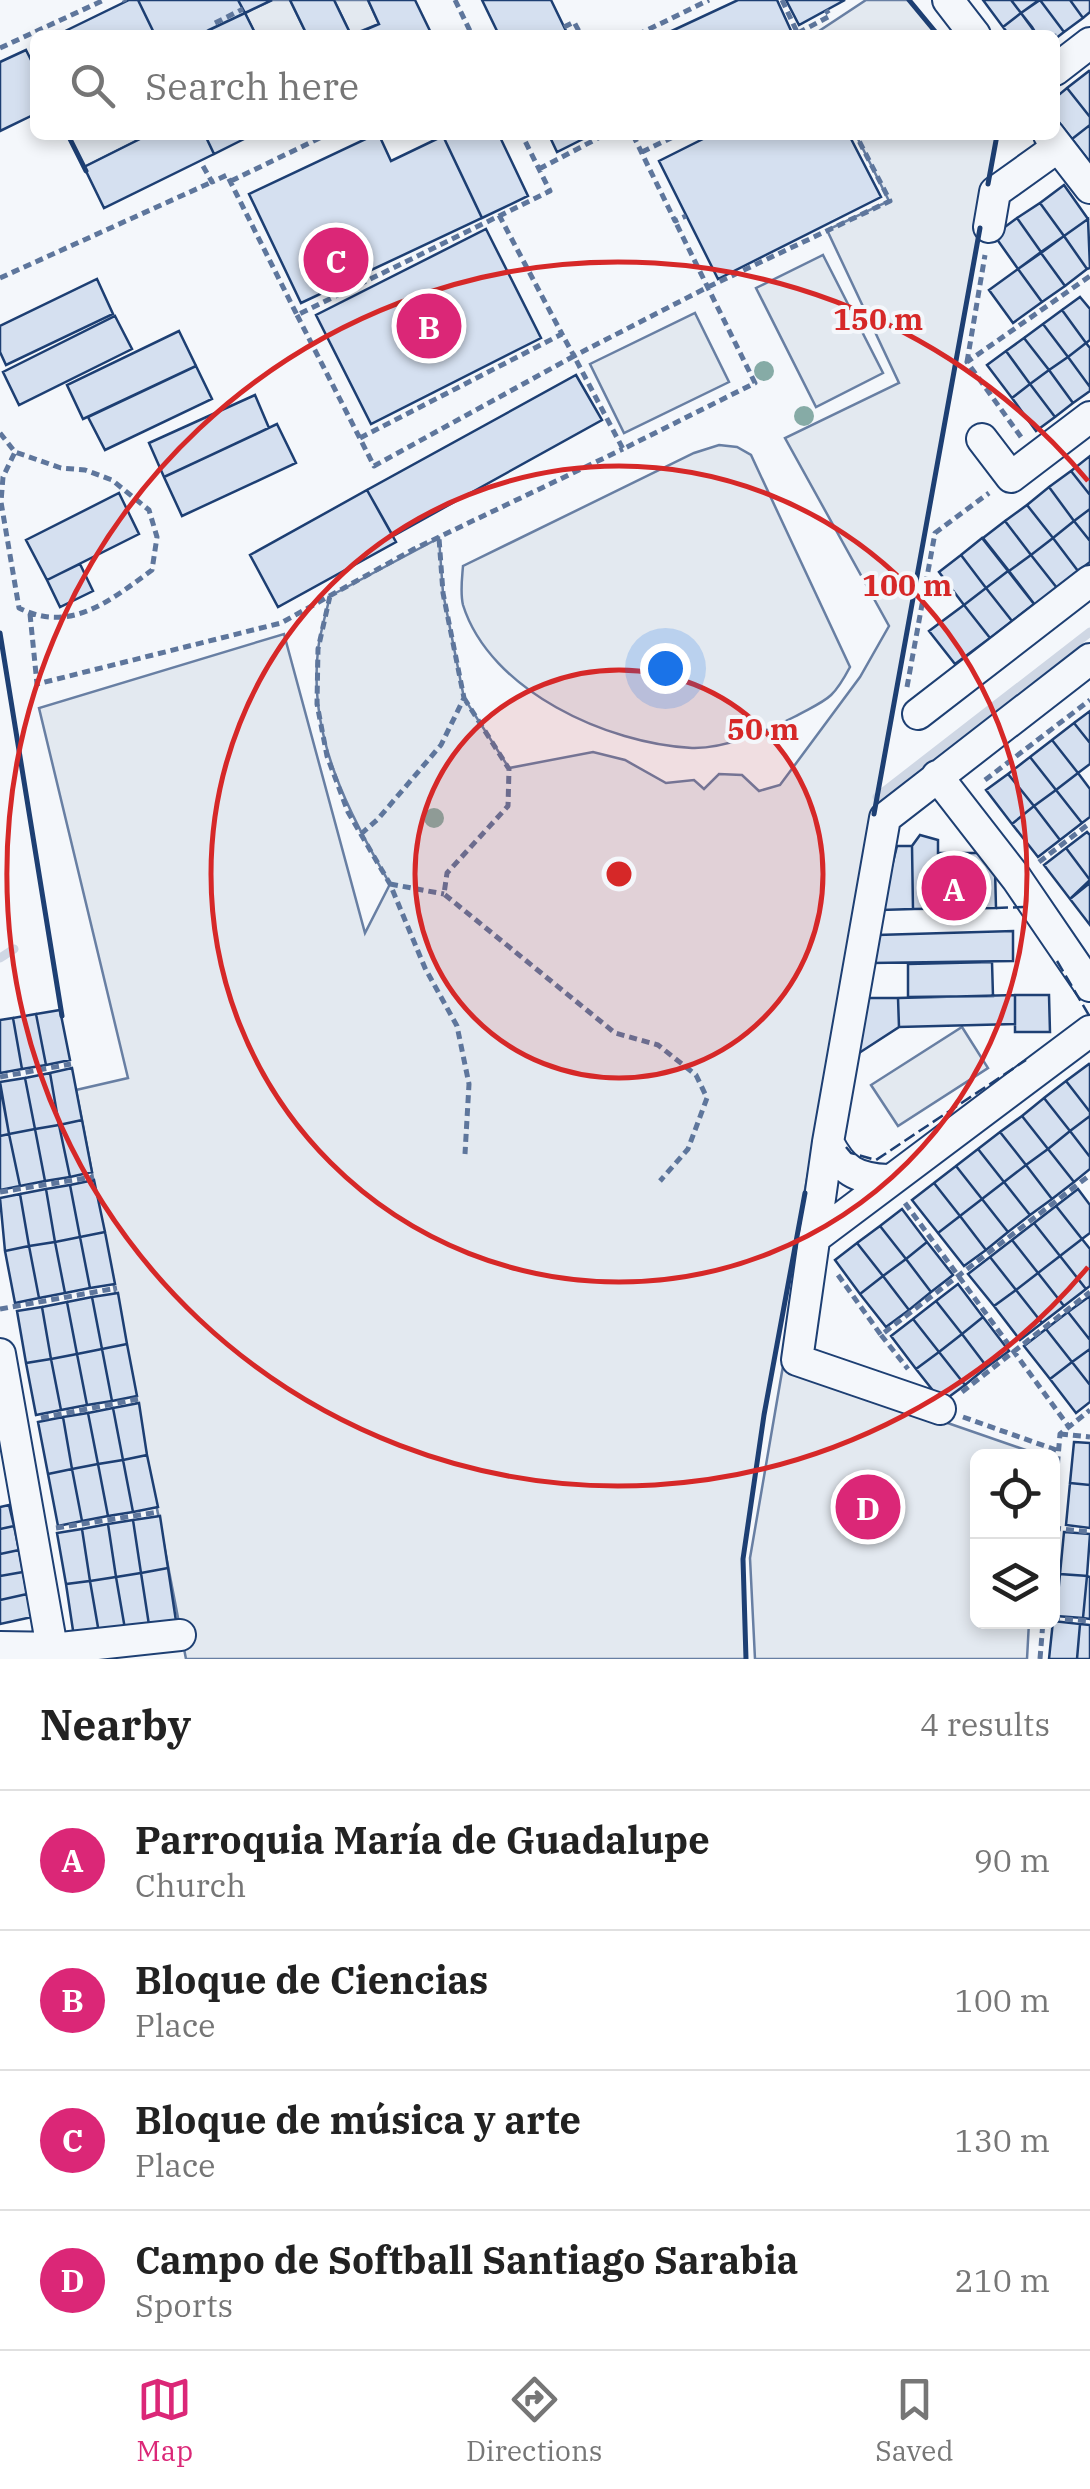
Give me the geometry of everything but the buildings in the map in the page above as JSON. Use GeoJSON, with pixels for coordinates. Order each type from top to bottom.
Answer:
{"type":"FeatureCollection","features":[{"type":"Feature","properties":{"kind":"street"},"geometry":{"type":"LineString","coordinates":[[948,0],[971,30]]}},
{"type":"Feature","properties":{"kind":"street"},"geometry":{"type":"LineString","coordinates":[[1060,66],[1090,43]]}},
{"type":"Feature","properties":{"kind":"street"},"geometry":{"type":"LineString","coordinates":[[989,227],[996,192],[1054,141],[1090,188]]}},
{"type":"Feature","properties":{"kind":"street"},"geometry":{"type":"LineString","coordinates":[[982,439],[1011,477],[1090,417]]}},
{"type":"Feature","properties":{"kind":"street"},"geometry":{"type":"LineString","coordinates":[[918,714],[1090,581]]}},
{"type":"Feature","properties":{"kind":"street"},"geometry":{"type":"LineString","coordinates":[[940,1409],[798,1360],[828,1142],[885,818],[1090,659]]}},
{"type":"Feature","properties":{"kind":"street"},"geometry":{"type":"LineString","coordinates":[[937,776],[1017,879],[1090,986]]}},
{"type":"Feature","properties":{"kind":"street"},"geometry":{"type":"LineString","coordinates":[[813,1239],[1090,1031]]}},
{"type":"Feature","properties":{"kind":"street"},"geometry":{"type":"LineString","coordinates":[[828,1142],[850,1173],[888,1180]]}},
{"type":"Feature","properties":{"kind":"street"},"geometry":{"type":"LineString","coordinates":[[0,1354],[52,1648]]}},
{"type":"Feature","properties":{"kind":"street"},"geometry":{"type":"LineString","coordinates":[[0,1648],[52,1648],[180,1636]]}},
{"type":"Feature","properties":{"kind":"path"},"geometry":{"type":"LineString","coordinates":[[39,30],[104,0]]}},
{"type":"Feature","properties":{"kind":"path"},"geometry":{"type":"LineString","coordinates":[[455,0],[470,30]]}},
{"type":"Feature","properties":{"kind":"path"},"geometry":{"type":"LineString","coordinates":[[647,30],[709,0]]}},
{"type":"Feature","properties":{"kind":"path"},"geometry":{"type":"LineString","coordinates":[[782,0],[796,30]]}},
{"type":"Feature","properties":{"kind":"path"},"geometry":{"type":"LineString","coordinates":[[215,23],[242,9]]}},
{"type":"Feature","properties":{"kind":"path"},"geometry":{"type":"LineString","coordinates":[[805,30],[830,16],[826,10]]}},
{"type":"Feature","properties":{"kind":"path"},"geometry":{"type":"LineString","coordinates":[[564,27],[574,22],[578,30]]}},
{"type":"Feature","properties":{"kind":"path"},"geometry":{"type":"LineString","coordinates":[[0,48],[30,34]]}},
{"type":"Feature","properties":{"kind":"path"},"geometry":{"type":"LineString","coordinates":[[230,182],[316,140]]}},
{"type":"Feature","properties":{"kind":"path"},"geometry":{"type":"LineString","coordinates":[[297,314],[550,191],[524,140]]}},
{"type":"Feature","properties":{"kind":"path"},"geometry":{"type":"LineString","coordinates":[[539,169],[594,140]]}},
{"type":"Feature","properties":{"kind":"path"},"geometry":{"type":"LineString","coordinates":[[30,614],[37,684],[282,623],[439,538],[754,383],[636,140]]}},
{"type":"Feature","properties":{"kind":"path"},"geometry":{"type":"LineString","coordinates":[[642,152],[667,140]]}},
{"type":"Feature","properties":{"kind":"path"},"geometry":{"type":"LineString","coordinates":[[0,278],[228,175],[374,466],[708,287],[890,201],[859,140]]}},
{"type":"Feature","properties":{"kind":"path"},"geometry":{"type":"LineString","coordinates":[[203,166],[212,182]]}},
{"type":"Feature","properties":{"kind":"path"},"geometry":{"type":"LineString","coordinates":[[500,215],[623,449]]}},
{"type":"Feature","properties":{"kind":"path"},"geometry":{"type":"LineString","coordinates":[[675,221],[686,216]]}},
{"type":"Feature","properties":{"kind":"path"},"geometry":{"type":"LineString","coordinates":[[989,227],[967,362],[1036,458]]}},
{"type":"Feature","properties":{"kind":"path"},"geometry":{"type":"LineString","coordinates":[[967,362],[1090,276]]}},
{"type":"Feature","properties":{"kind":"path"},"geometry":{"type":"LineString","coordinates":[[360,438],[562,334]]}},
{"type":"Feature","properties":{"kind":"path"},"geometry":{"type":"LineString","coordinates":[[0,433],[15,452],[112,480],[149,510],[157,537],[152,570],[105,604],[61,619],[30,614],[19,608],[1,502],[3,477],[15,452]]}},
{"type":"Feature","properties":{"kind":"path"},"geometry":{"type":"LineString","coordinates":[[918,714],[905,697],[935,533],[1011,477]]}},
{"type":"Feature","properties":{"kind":"path"},"geometry":{"type":"LineString","coordinates":[[439,538],[443,593],[464,698],[509,768],[508,806],[447,873],[444,894]]}},
{"type":"Feature","properties":{"kind":"path"},"geometry":{"type":"LineString","coordinates":[[330,596],[318,650],[317,704],[328,756],[348,812],[390,884],[425,968],[457,1026],[469,1084],[465,1154]]}},
{"type":"Feature","properties":{"kind":"path"},"geometry":{"type":"LineString","coordinates":[[361,834],[442,745],[464,698]]}},
{"type":"Feature","properties":{"kind":"path"},"geometry":{"type":"LineString","coordinates":[[974,788],[1090,700]]}},
{"type":"Feature","properties":{"kind":"path"},"geometry":{"type":"LineString","coordinates":[[1017,879],[1090,822]]}},
{"type":"Feature","properties":{"kind":"path"},"geometry":{"type":"LineString","coordinates":[[390,884],[444,894],[615,1033],[658,1045],[696,1074],[707,1098],[688,1148],[660,1180]]}},
{"type":"Feature","properties":{"kind":"path"},"geometry":{"type":"LineString","coordinates":[[0,1077],[70,1064]]}},
{"type":"Feature","properties":{"kind":"path"},"geometry":{"type":"LineString","coordinates":[[813,1239],[882,1335],[1090,1175]]}},
{"type":"Feature","properties":{"kind":"path"},"geometry":{"type":"LineString","coordinates":[[0,1192],[94,1176]]}},
{"type":"Feature","properties":{"kind":"path"},"geometry":{"type":"LineString","coordinates":[[888,1180],[1069,1426]]}},
{"type":"Feature","properties":{"kind":"path"},"geometry":{"type":"LineString","coordinates":[[0,1309],[116,1288]]}},
{"type":"Feature","properties":{"kind":"path"},"geometry":{"type":"LineString","coordinates":[[940,1409],[1090,1292]]}},
{"type":"Feature","properties":{"kind":"path"},"geometry":{"type":"LineString","coordinates":[[14,1423],[138,1400]]}},
{"type":"Feature","properties":{"kind":"path"},"geometry":{"type":"LineString","coordinates":[[940,1409],[1053,1449]]}},
{"type":"Feature","properties":{"kind":"path"},"geometry":{"type":"LineString","coordinates":[[1059,1449],[1060,1434],[1090,1410]]}},
{"type":"Feature","properties":{"kind":"path"},"geometry":{"type":"LineString","coordinates":[[1060,1434],[1090,1437]]}},
{"type":"Feature","properties":{"kind":"path"},"geometry":{"type":"LineString","coordinates":[[34,1532],[159,1512]]}},
{"type":"Feature","properties":{"kind":"path"},"geometry":{"type":"LineString","coordinates":[[1060,1529],[1090,1532]]}},
{"type":"Feature","properties":{"kind":"path"},"geometry":{"type":"LineString","coordinates":[[1060,1619],[1090,1622]]}},
{"type":"Feature","properties":{"kind":"path"},"geometry":{"type":"LineString","coordinates":[[1040,1659],[1042,1629]]}},
{"type":"Feature","properties":{"kind":"shaded area"},"geometry":{"type":"Polygon","coordinates":[[[272,0],[290,0],[305,30],[254,30],[245,13],[272,0]]]}},
{"type":"Feature","properties":{"kind":"shaded area"},"geometry":{"type":"Polygon","coordinates":[[[334,0],[368,0],[379,24],[349,30],[334,0]]]}},
{"type":"Feature","properties":{"kind":"shaded area"},"geometry":{"type":"Polygon","coordinates":[[[866,0],[909,0],[934,30],[821,30],[866,0]]]}},
{"type":"Feature","properties":{"kind":"shaded area"},"geometry":{"type":"Polygon","coordinates":[[[70,140],[138,140],[84,167],[70,140]]]}},
{"type":"Feature","properties":{"kind":"shaded area"},"geometry":{"type":"Polygon","coordinates":[[[858,140],[996,140],[764,1415],[743,1559],[746,1659],[186,1659],[76,1090],[128,1078],[39,708],[284,634],[365,933],[390,884],[346,801],[325,743],[316,682],[320,636],[330,596],[439,538],[443,593],[464,698],[509,768],[593,752],[625,760],[666,783],[694,780],[704,789],[719,774],[742,775],[759,791],[780,785],[860,677],[889,626],[785,438],[899,383],[827,230],[889,201],[858,140]]]}},
{"type":"Feature","properties":{"kind":"shaded area"},"geometry":{"type":"Polygon","coordinates":[[[823,255],[883,373],[816,407],[756,288],[823,255]]]}},
{"type":"Feature","properties":{"kind":"shaded area"},"geometry":{"type":"Polygon","coordinates":[[[695,313],[729,382],[624,433],[590,364],[695,313]]]}},
{"type":"Feature","properties":{"kind":"shaded area"},"geometry":{"type":"Polygon","coordinates":[[[719,445],[737,447],[751,455],[850,667],[828,698],[758,733],[718,746],[692,748],[625,736],[590,724],[525,687],[498,663],[477,636],[463,605],[463,566],[694,453],[719,445]]]}},
{"type":"Feature","properties":{"kind":"shaded area"},"geometry":{"type":"Polygon","coordinates":[[[962,1027],[988,1068],[898,1126],[871,1085],[962,1027]]]}},
{"type":"Feature","properties":{"kind":"shaded area"},"geometry":{"type":"Polygon","coordinates":[[[783,1366],[1023,1449],[970,1449],[970,1629],[1029,1629],[1027,1659],[755,1659],[750,1558],[783,1366]]]}},
{"type":"Feature","properties":{"kind":"waterway"},"geometry":{"type":"LineString","coordinates":[[877,797],[1090,632]]}},
{"type":"Feature","properties":{"kind":"waterway"},"geometry":{"type":"LineString","coordinates":[[0,958],[14,949]]}},
{"type":"Feature","properties":{"kind":"fence"},"geometry":{"type":"LineString","coordinates":[[996,908],[1026,910]]}},
{"type":"Feature","properties":{"kind":"fence"},"geometry":{"type":"LineString","coordinates":[[1057,961],[1090,1017]]}},
{"type":"Feature","properties":{"kind":"fence"},"geometry":{"type":"LineString","coordinates":[[846,1147],[851,1153],[876,1160],[1026,1060]]}},
{"type":"Feature","properties":{"kind":"wall"},"geometry":{"type":"LineString","coordinates":[[909,0],[934,30]]}},
{"type":"Feature","properties":{"kind":"wall"},"geometry":{"type":"LineString","coordinates":[[70,140],[86,171]]}},
{"type":"Feature","properties":{"kind":"wall"},"geometry":{"type":"LineString","coordinates":[[988,184],[996,140]]}},
{"type":"Feature","properties":{"kind":"wall"},"geometry":{"type":"LineString","coordinates":[[874,814],[980,228]]}},
{"type":"Feature","properties":{"kind":"wall"},"geometry":{"type":"LineString","coordinates":[[0,633],[62,1016]]}},
{"type":"Feature","properties":{"kind":"wall"},"geometry":{"type":"LineString","coordinates":[[746,1659],[743,1559],[764,1415],[805,1193]]}},
{"type":"Feature","properties":{"kind":"place","name":"Bloque de música y arte"},"geometry":{"type":"Point","coordinates":[336,260]}},
{"type":"Feature","properties":{"kind":"place","name":"Bloque de Ciencias"},"geometry":{"type":"Point","coordinates":[429,326]}},
{"type":"Feature","properties":{"kind":"place","name":"Parroquia María de Guadalupe"},"geometry":{"type":"Point","coordinates":[954,888]}},
{"type":"Feature","properties":{"kind":"place","name":"Campo de Softball Santiago Sarabia"},"geometry":{"type":"Point","coordinates":[868,1507]}}]}
